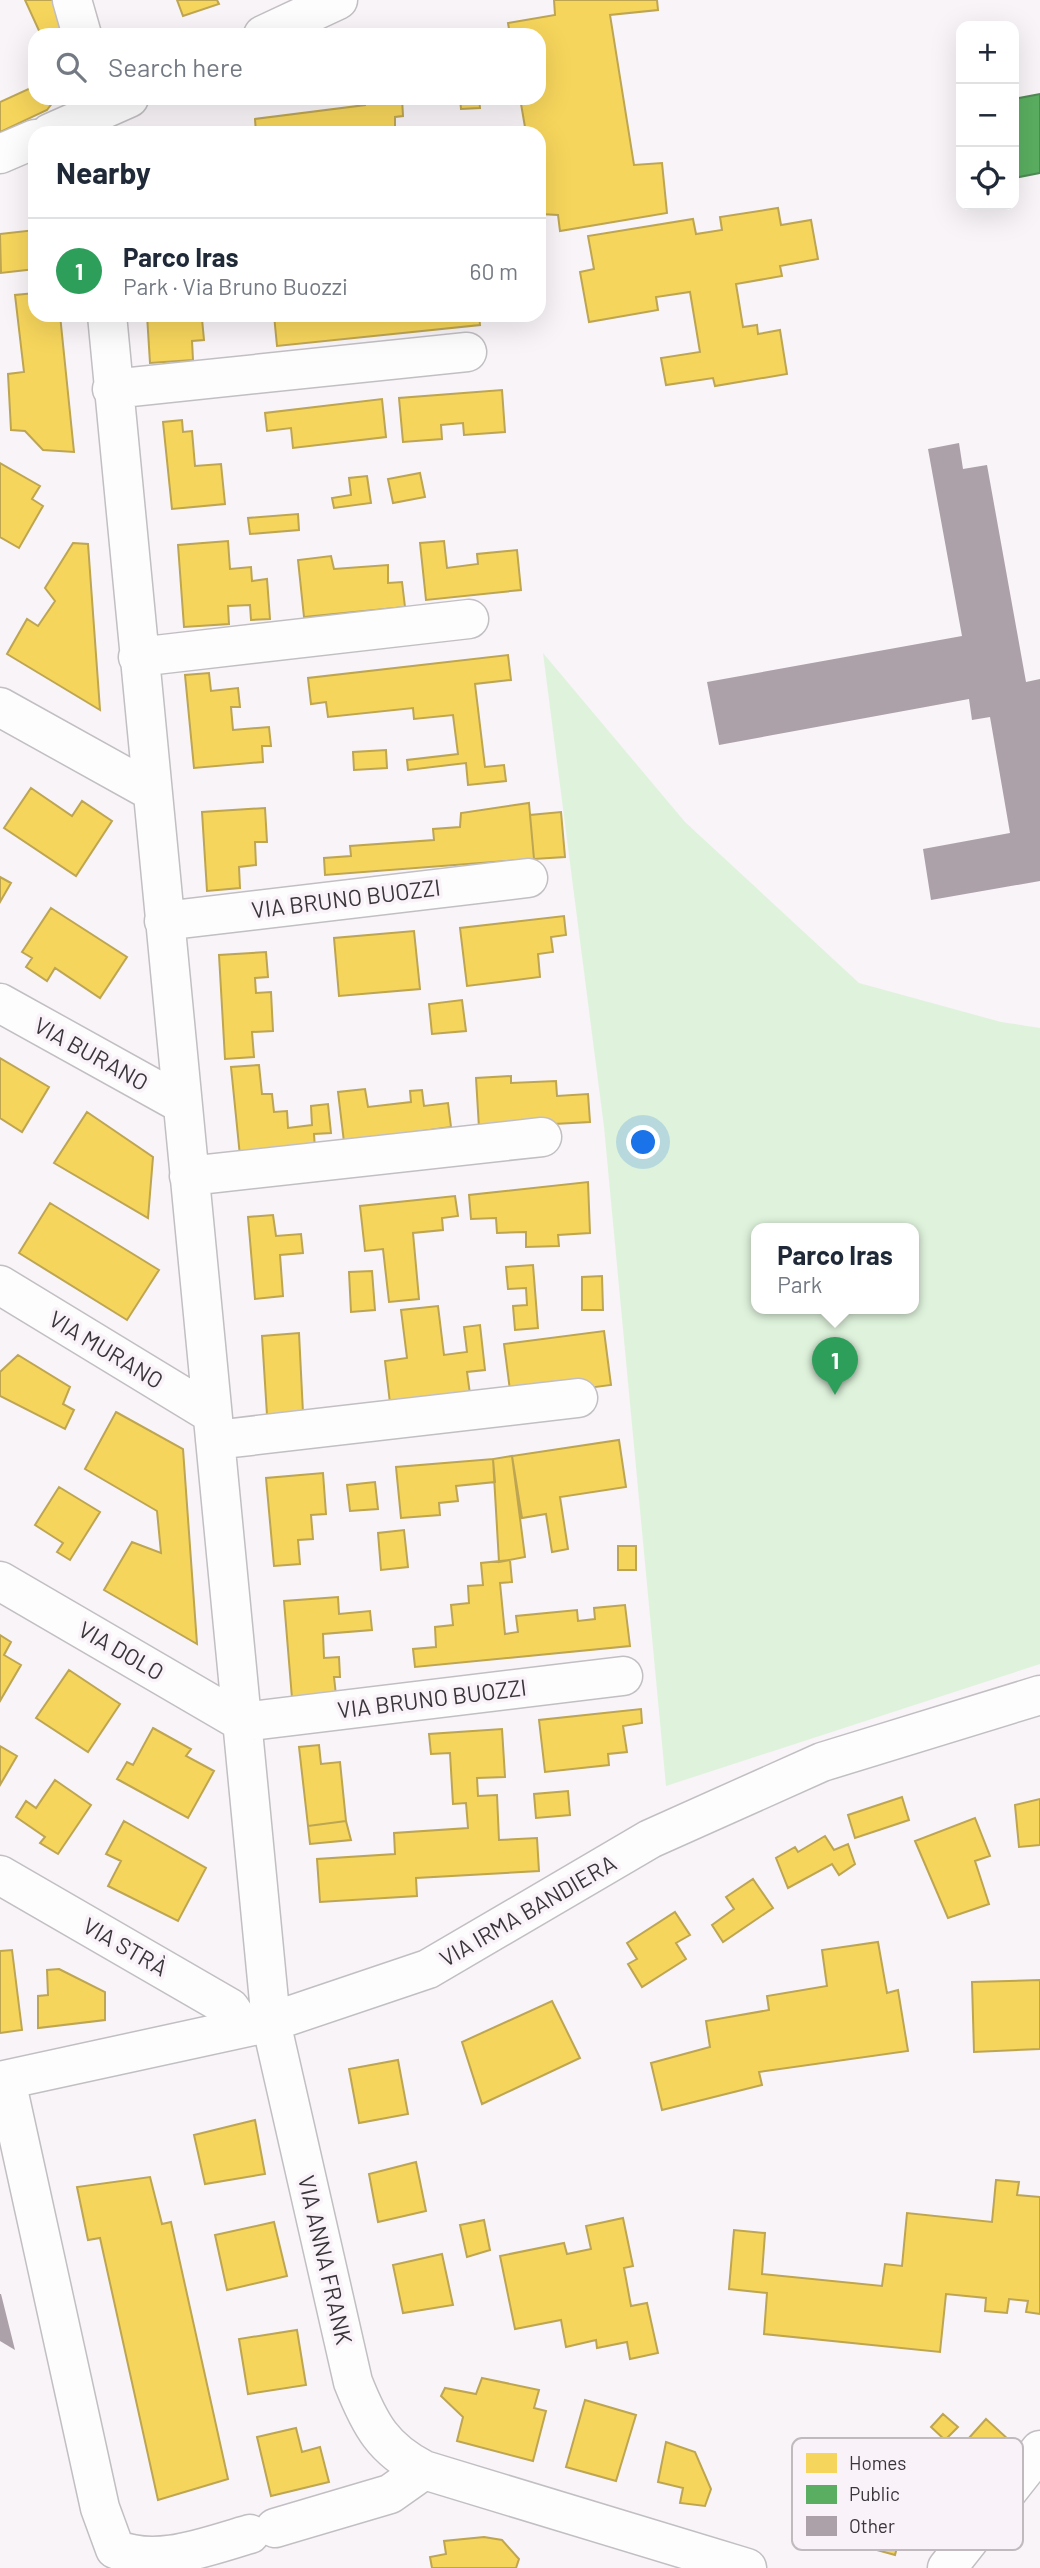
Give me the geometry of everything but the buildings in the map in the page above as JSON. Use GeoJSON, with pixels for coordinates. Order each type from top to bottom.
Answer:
{"type":"FeatureCollection","features":[{"type":"Feature","properties":{"kind":"street"},"geometry":{"type":"LineString","coordinates":[[72,0],[80,28]]}},
{"type":"Feature","properties":{"kind":"street"},"geometry":{"type":"LineString","coordinates":[[278,28],[338,0]]}},
{"type":"Feature","properties":{"kind":"street"},"geometry":{"type":"LineString","coordinates":[[67,126],[115,105]]}},
{"type":"Feature","properties":{"kind":"street"},"geometry":{"type":"LineString","coordinates":[[0,154],[28,142]]}},
{"type":"Feature","properties":{"kind":"street"},"geometry":{"type":"LineString","coordinates":[[107,322],[242,1722],[257,2024]]}},
{"type":"Feature","properties":{"kind":"street"},"geometry":{"type":"LineString","coordinates":[[112,389],[467,352]]}},
{"type":"Feature","properties":{"kind":"street"},"geometry":{"type":"LineString","coordinates":[[138,657],[469,619]]}},
{"type":"Feature","properties":{"kind":"street"},"geometry":{"type":"LineString","coordinates":[[0,707],[151,791]]}},
{"type":"Feature","properties":{"kind":"street","name":"VIA BRUNO BUOZZI"},"geometry":{"type":"LineString","coordinates":[[164,921],[528,878]]}},
{"type":"Feature","properties":{"kind":"street","name":"VIA BURANO"},"geometry":{"type":"LineString","coordinates":[[0,1003],[182,1104]]}},
{"type":"Feature","properties":{"kind":"street"},"geometry":{"type":"LineString","coordinates":[[189,1176],[542,1137]]}},
{"type":"Feature","properties":{"kind":"street","name":"VIA MURANO"},"geometry":{"type":"LineString","coordinates":[[0,1285],[213,1427]]}},
{"type":"Feature","properties":{"kind":"street"},"geometry":{"type":"LineString","coordinates":[[213,1427],[578,1398]]}},
{"type":"Feature","properties":{"kind":"street","name":"VIA DOLO"},"geometry":{"type":"LineString","coordinates":[[0,1581],[242,1722]]}},
{"type":"Feature","properties":{"kind":"street","name":"VIA BRUNO BUOZZI"},"geometry":{"type":"LineString","coordinates":[[242,1722],[622,1676]]}},
{"type":"Feature","properties":{"kind":"street","name":"VIA IRMA BANDIERA"},"geometry":{"type":"LineString","coordinates":[[3,2080],[257,2024],[428,1969],[650,1839],[822,1762],[1040,1695]]}},
{"type":"Feature","properties":{"kind":"street","name":"VIA STRÀ"},"geometry":{"type":"LineString","coordinates":[[0,1875],[257,2024]]}},
{"type":"Feature","properties":{"kind":"street","name":"VIA ANNA FRANK"},"geometry":{"type":"LineString","coordinates":[[257,2024],[353,2382],[367,2418],[383,2441],[402,2459],[424,2470],[747,2568]]}},
{"type":"Feature","properties":{"kind":"street"},"geometry":{"type":"LineString","coordinates":[[3,2080],[97,2495],[115,2549],[130,2555],[180,2554],[390,2494],[424,2470]]}},
{"type":"Feature","properties":{"kind":"street"},"geometry":{"type":"LineString","coordinates":[[1023,2472],[1040,2450]]}},
{"type":"Feature","properties":{"kind":"street"},"geometry":{"type":"LineString","coordinates":[[947,2568],[961,2550]]}},
{"type":"Feature","properties":{"kind":"green space"},"geometry":{"type":"Polygon","coordinates":[[[543,653],[685,822],[859,983],[1001,1022],[1040,1028],[1040,1664],[666,1786],[604,1127],[543,653]]]}},
{"type":"Feature","properties":{"kind":"place","name":"Parco Iras"},"geometry":{"type":"Point","coordinates":[835,1395]}}]}
